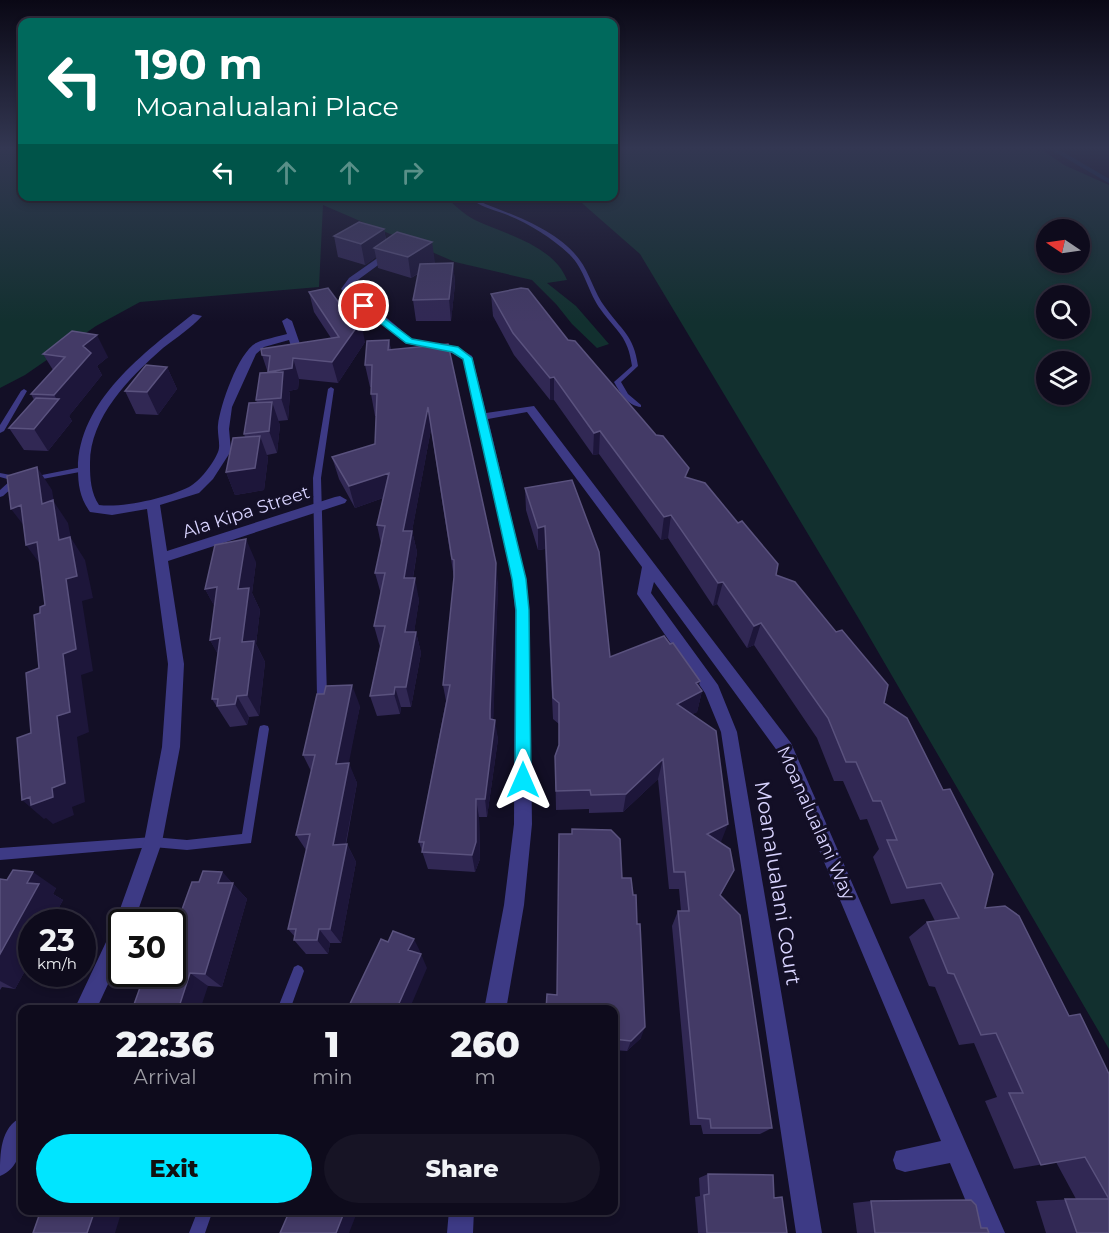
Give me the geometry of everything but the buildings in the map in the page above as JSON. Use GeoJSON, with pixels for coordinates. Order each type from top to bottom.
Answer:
{"type":"FeatureCollection","features":[{"type":"Feature","properties":{"kind":"street"},"geometry":{"type":"LineString","coordinates":[[399,247],[352,280],[346,289],[409,341],[455,350],[468,358],[519,579],[522,610],[521,854],[496,1005]]}},
{"type":"Feature","properties":{"kind":"street"},"geometry":{"type":"LineString","coordinates":[[197,316],[147,356],[108,401],[95,420],[85,442],[82,470],[87,498],[95,509],[112,511],[153,503],[194,490],[208,476],[225,451],[226,407],[247,358],[260,345],[292,336]]}},
{"type":"Feature","properties":{"kind":"street"},"geometry":{"type":"LineString","coordinates":[[287,321],[299,356]]}},
{"type":"Feature","properties":{"kind":"street","name":"Moanalualani Way"},"geometry":{"type":"LineString","coordinates":[[482,417],[530,408],[741,684],[785,748],[992,1233]]}},
{"type":"Feature","properties":{"kind":"street","name":"Ala Kipa Street"},"geometry":{"type":"LineString","coordinates":[[162,558],[340,500]]}},
{"type":"Feature","properties":{"kind":"street"},"geometry":{"type":"LineString","coordinates":[[129,909],[153,842],[171,747],[176,664],[153,503]]}},
{"type":"Feature","properties":{"kind":"street","name":"Moanalualani Court"},"geometry":{"type":"LineString","coordinates":[[650,565],[644,594],[712,690],[729,732],[809,1233]]}},
{"type":"Feature","properties":{"kind":"street"},"geometry":{"type":"LineString","coordinates":[[87,1005],[108,960]]}},
{"type":"Feature","properties":{"kind":"street"},"geometry":{"type":"LineString","coordinates":[[0,1164],[18,1135]]}},
{"type":"Feature","properties":{"kind":"street"},"geometry":{"type":"LineString","coordinates":[[905,1160],[956,1150]]}},
{"type":"Feature","properties":{"kind":"street"},"geometry":{"type":"LineString","coordinates":[[460,1233],[462,1215]]}},
{"type":"Feature","properties":{"kind":"lane"},"geometry":{"type":"LineString","coordinates":[[486,207],[507,213],[538,230],[575,258],[598,302],[614,324],[627,335],[634,350],[635,366],[617,382],[625,394],[639,406]]}},
{"type":"Feature","properties":{"kind":"lane"},"geometry":{"type":"LineString","coordinates":[[322,697],[317,478],[331,389]]}},
{"type":"Feature","properties":{"kind":"lane"},"geometry":{"type":"LineString","coordinates":[[0,431],[24,391]]}},
{"type":"Feature","properties":{"kind":"lane"},"geometry":{"type":"LineString","coordinates":[[0,475],[16,479],[35,479],[82,470]]}},
{"type":"Feature","properties":{"kind":"lane"},"geometry":{"type":"LineString","coordinates":[[0,494],[16,479]]}},
{"type":"Feature","properties":{"kind":"lane"},"geometry":{"type":"LineString","coordinates":[[0,854],[153,842],[188,845],[247,839],[264,729]]}},
{"type":"Feature","properties":{"kind":"lane"},"geometry":{"type":"LineString","coordinates":[[285,1005],[298,971]]}},
{"type":"Feature","properties":{"kind":"lane"},"geometry":{"type":"LineString","coordinates":[[197,1233],[204,1215]]}},
{"type":"Feature","properties":{"kind":"green space"},"geometry":{"type":"Polygon","coordinates":[[[0,207],[323,207],[319,287],[140,302],[96,326],[25,375],[0,388],[0,207]]]}},
{"type":"Feature","properties":{"kind":"green space"},"geometry":{"type":"Polygon","coordinates":[[[327,207],[456,207],[471,218],[528,242],[551,258],[567,280],[547,283],[576,306],[609,344],[597,348],[532,280],[455,262],[327,207]]]}},
{"type":"Feature","properties":{"kind":"green space"},"geometry":{"type":"Polygon","coordinates":[[[586,207],[1109,207],[1109,1049],[859,619],[640,254],[586,207]]]}},
{"type":"Feature","properties":{"kind":"route"},"geometry":{"type":"LineString","coordinates":[[364,306],[409,341],[455,350],[468,358],[519,579],[524,690],[523,780]]}}]}
